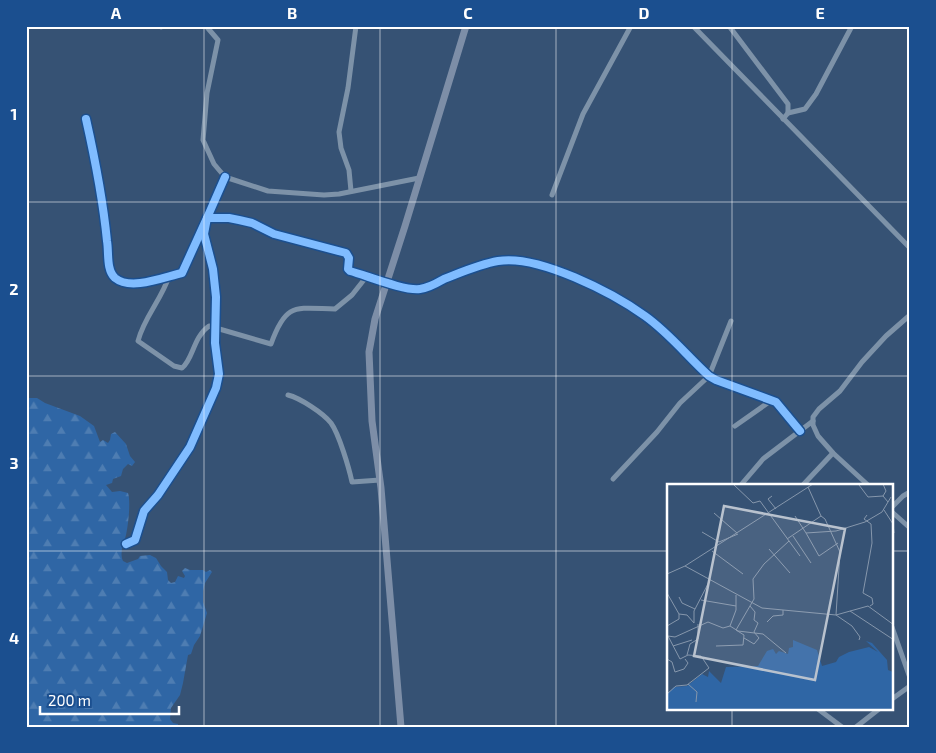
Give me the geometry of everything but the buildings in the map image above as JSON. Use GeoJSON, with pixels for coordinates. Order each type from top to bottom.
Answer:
{"type":"FeatureCollection","features":[{"type":"Feature","properties":{"kind":"main road"},"geometry":{"type":"LineString","coordinates":[[401,727],[380,480],[372,421],[369,352],[375,318],[466,26]]}},
{"type":"Feature","properties":{"kind":"street"},"geometry":{"type":"LineString","coordinates":[[206,26],[218,40],[206,93],[203,140],[214,164],[225,177],[268,191],[324,194],[351,191],[419,178]]}},
{"type":"Feature","properties":{"kind":"street"},"geometry":{"type":"LineString","coordinates":[[351,191],[349,170],[341,148],[339,132],[348,88],[356,26]]}},
{"type":"Feature","properties":{"kind":"street"},"geometry":{"type":"LineString","coordinates":[[552,195],[583,114],[631,26]]}},
{"type":"Feature","properties":{"kind":"street"},"geometry":{"type":"LineString","coordinates":[[693,26],[910,248]]}},
{"type":"Feature","properties":{"kind":"street"},"geometry":{"type":"LineString","coordinates":[[699,32],[703,26]]}},
{"type":"Feature","properties":{"kind":"street"},"geometry":{"type":"LineString","coordinates":[[729,26],[788,104],[788,113]]}},
{"type":"Feature","properties":{"kind":"street"},"geometry":{"type":"LineString","coordinates":[[783,119],[788,113],[802,110],[816,94],[852,26]]}},
{"type":"Feature","properties":{"kind":"street"},"geometry":{"type":"LineString","coordinates":[[86,119],[97,176],[110,269],[113,275],[121,281],[138,284],[182,273],[225,177]]}},
{"type":"Feature","properties":{"kind":"street"},"geometry":{"type":"LineString","coordinates":[[207,218],[229,218],[252,223],[274,234],[346,253],[349,258],[348,269],[407,288],[421,289],[486,264],[510,260],[531,263],[590,284],[636,309],[660,328],[709,376],[772,400],[800,431]]}},
{"type":"Feature","properties":{"kind":"street"},"geometry":{"type":"LineString","coordinates":[[126,544],[135,540],[144,511],[158,495],[190,447],[216,388],[219,374],[216,360],[216,297],[213,269],[204,234],[207,218]]}},
{"type":"Feature","properties":{"kind":"street"},"geometry":{"type":"LineString","coordinates":[[169,276],[153,305],[138,341],[174,366],[182,368],[186,365],[195,342],[203,330],[209,326],[271,344],[276,329],[288,312],[299,308],[335,309],[352,295],[367,276]]}},
{"type":"Feature","properties":{"kind":"street"},"geometry":{"type":"LineString","coordinates":[[867,484],[834,454],[818,436],[813,421],[816,412],[840,391],[862,362],[886,336],[910,315]]}},
{"type":"Feature","properties":{"kind":"street"},"geometry":{"type":"LineString","coordinates":[[613,479],[652,438],[680,403],[709,376],[731,321]]}},
{"type":"Feature","properties":{"kind":"street"},"geometry":{"type":"LineString","coordinates":[[288,395],[295,396],[331,423],[346,459],[352,482],[380,480]]}},
{"type":"Feature","properties":{"kind":"street"},"geometry":{"type":"LineString","coordinates":[[735,426],[772,400]]}},
{"type":"Feature","properties":{"kind":"street"},"geometry":{"type":"LineString","coordinates":[[742,484],[763,459],[813,421]]}},
{"type":"Feature","properties":{"kind":"street"},"geometry":{"type":"LineString","coordinates":[[804,484],[834,454]]}},
{"type":"Feature","properties":{"kind":"street"},"geometry":{"type":"LineString","coordinates":[[894,505],[910,492]]}},
{"type":"Feature","properties":{"kind":"street"},"geometry":{"type":"LineString","coordinates":[[894,514],[910,528]]}},
{"type":"Feature","properties":{"kind":"street"},"geometry":{"type":"LineString","coordinates":[[894,633],[910,678]]}},
{"type":"Feature","properties":{"kind":"street"},"geometry":{"type":"LineString","coordinates":[[894,698],[910,686]]}},
{"type":"Feature","properties":{"kind":"street"},"geometry":{"type":"LineString","coordinates":[[819,710],[842,727]]}},
{"type":"Feature","properties":{"kind":"street"},"geometry":{"type":"LineString","coordinates":[[856,727],[878,710]]}},
{"type":"Feature","properties":{"kind":"green space"},"geometry":{"type":"Polygon","coordinates":[[[26,398],[37,398],[45,403],[80,416],[94,426],[100,442],[103,440],[108,443],[111,434],[115,432],[126,444],[130,456],[135,462],[132,466],[128,464],[123,469],[121,476],[113,479],[112,483],[106,485],[112,492],[128,493],[129,514],[122,551],[123,561],[127,563],[138,559],[140,556],[150,555],[156,558],[167,572],[168,580],[171,583],[175,582],[178,576],[184,578],[185,576],[182,571],[185,568],[206,572],[210,570],[212,572],[205,583],[203,591],[203,602],[207,613],[200,636],[191,654],[188,655],[180,695],[171,708],[170,719],[173,723],[178,724],[178,727],[26,727],[26,398]]]}},
{"type":"Feature","properties":{"kind":"cycle path"},"geometry":{"type":"LineString","coordinates":[[86,119],[101,195],[109,266],[112,275],[122,282],[148,282],[182,273],[207,218],[229,218],[252,223],[274,234],[346,253],[349,258],[348,269],[350,271],[396,286],[413,289],[427,288],[444,279],[491,262],[514,260],[533,263],[574,277],[631,307],[662,330],[709,376],[776,402],[800,431]]}},
{"type":"Feature","properties":{"kind":"cycle path"},"geometry":{"type":"LineString","coordinates":[[126,544],[135,540],[144,511],[158,495],[190,447],[216,388],[219,374],[215,343],[216,297],[213,269],[204,234],[207,218],[225,177]]}}]}
